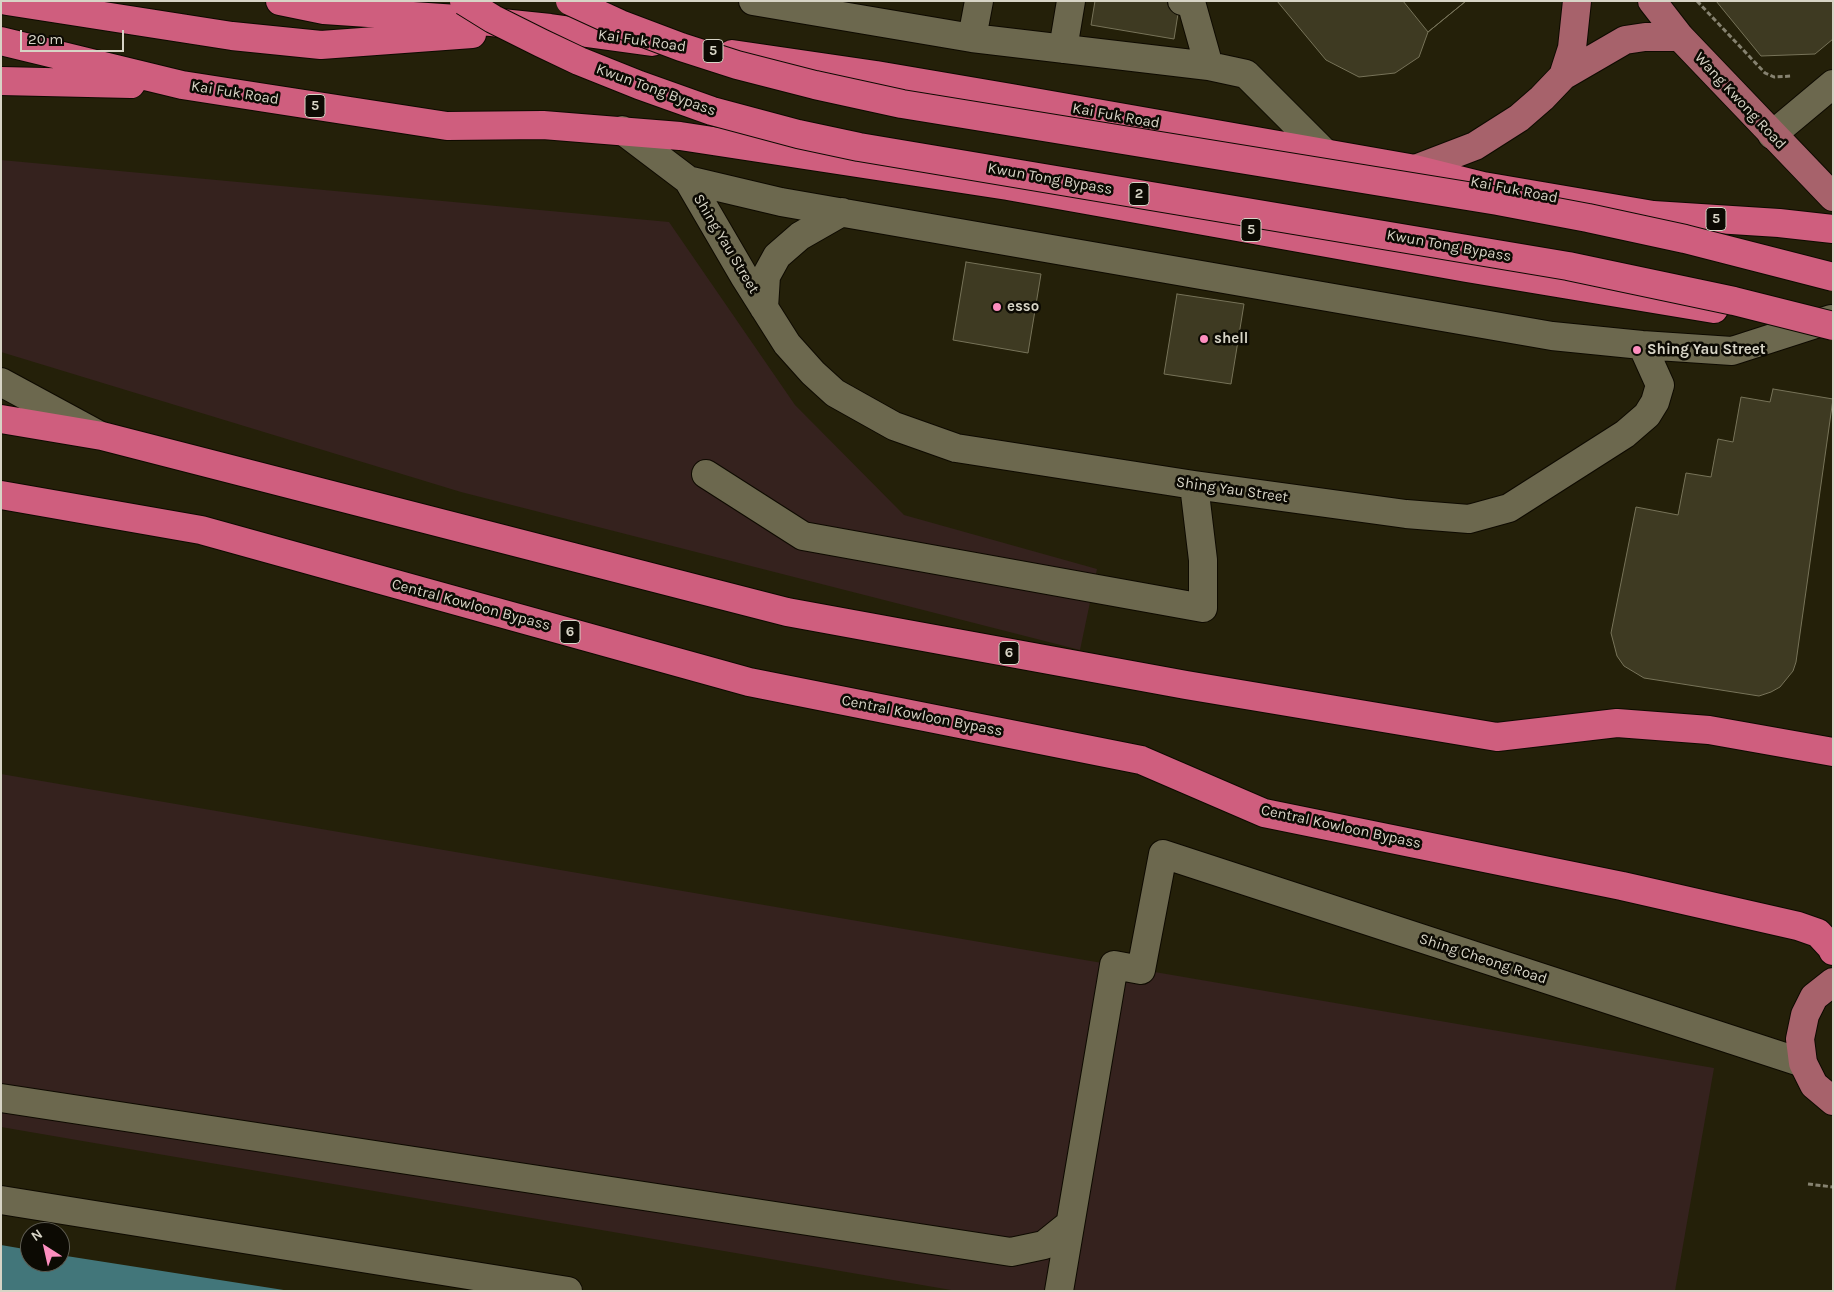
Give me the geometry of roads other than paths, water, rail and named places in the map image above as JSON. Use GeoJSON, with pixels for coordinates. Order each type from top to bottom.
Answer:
{"type":"FeatureCollection","features":[{"type":"Feature","properties":{"kind":"highway"},"geometry":{"type":"LineString","coordinates":[[7,1],[232,36],[321,45],[550,28]]}},
{"type":"Feature","properties":{"kind":"highway","name":"Kai Fuk Road"},"geometry":{"type":"LineString","coordinates":[[280,1],[324,10],[472,20],[550,28],[876,74],[1415,169],[1483,186],[1654,215],[1779,223],[1833,229]]}},
{"type":"Feature","properties":{"kind":"highway","name":"Kwun Tong Bypass"},"geometry":{"type":"LineString","coordinates":[[464,1],[493,19],[541,44],[622,78],[712,111],[798,134],[859,147],[1568,266],[1725,299],[1833,326]]}},
{"type":"Feature","properties":{"kind":"highway"},"geometry":{"type":"LineString","coordinates":[[570,1],[620,24],[681,47],[737,65],[815,85],[902,104],[1561,213],[1686,240],[1833,277]]}},
{"type":"Feature","properties":{"kind":"highway","name":"Kai Fuk Road"},"geometry":{"type":"LineString","coordinates":[[1,41],[182,85],[448,126],[543,125],[680,136],[1008,186],[1728,312],[1833,317]]}},
{"type":"Feature","properties":{"kind":"highway","name":"5"},"geometry":{"type":"LineString","coordinates":[[1,81],[182,85]]}},
{"type":"Feature","properties":{"kind":"highway","name":"6"},"geometry":{"type":"LineString","coordinates":[[1,419],[102,436],[787,612],[1167,682],[1497,737],[1617,723],[1709,730],[1833,752]]}},
{"type":"Feature","properties":{"kind":"highway","name":"Central Kowloon Bypass"},"geometry":{"type":"LineString","coordinates":[[1,495],[201,530],[749,682],[1141,760],[1264,813],[1622,886],[1798,926],[1818,933],[1833,951]]}},
{"type":"Feature","properties":{"kind":"main road"},"geometry":{"type":"LineString","coordinates":[[1563,76],[1572,48],[1577,1]]}},
{"type":"Feature","properties":{"kind":"main road","name":"Wang Kwong Road"},"geometry":{"type":"LineString","coordinates":[[1652,1],[1680,37],[1833,197]]}},
{"type":"Feature","properties":{"kind":"main road"},"geometry":{"type":"LineString","coordinates":[[1415,169],[1474,146],[1497,133],[1520,118],[1563,76],[1625,40],[1645,37],[1680,37]]}},
{"type":"Feature","properties":{"kind":"main road"},"geometry":{"type":"LineString","coordinates":[[1833,982],[1814,997],[1804,1015],[1800,1039],[1803,1063],[1814,1085],[1833,1101]]}},
{"type":"Feature","properties":{"kind":"street","name":"Kai Fuk Road"},"geometry":{"type":"LineString","coordinates":[[397,16],[481,1]]}},
{"type":"Feature","properties":{"kind":"street"},"geometry":{"type":"LineString","coordinates":[[753,1],[972,38],[1209,66],[1246,74],[1325,153]]}},
{"type":"Feature","properties":{"kind":"street"},"geometry":{"type":"LineString","coordinates":[[972,38],[979,1]]}},
{"type":"Feature","properties":{"kind":"street"},"geometry":{"type":"LineString","coordinates":[[1063,49],[1071,1]]}},
{"type":"Feature","properties":{"kind":"street"},"geometry":{"type":"LineString","coordinates":[[1182,1],[1191,2],[1209,66]]}},
{"type":"Feature","properties":{"kind":"street"},"geometry":{"type":"LineString","coordinates":[[1772,135],[1833,84]]}},
{"type":"Feature","properties":{"kind":"street","name":"Kai Fuk Road"},"geometry":{"type":"LineString","coordinates":[[622,130],[688,180],[781,202],[1552,336],[1732,351],[1833,317]]}},
{"type":"Feature","properties":{"kind":"street","name":"Shing Yau Street"},"geometry":{"type":"LineString","coordinates":[[688,180],[787,344],[813,373],[835,393],[894,426],[956,448],[1194,485],[1406,514],[1470,519],[1509,508],[1625,434],[1647,415],[1655,402],[1660,385],[1642,345]]}},
{"type":"Feature","properties":{"kind":"street","name":"Shing Yau Street"},"geometry":{"type":"LineString","coordinates":[[764,308],[766,276],[777,256],[800,236],[842,212]]}},
{"type":"Feature","properties":{"kind":"street"},"geometry":{"type":"LineString","coordinates":[[1,382],[102,436]]}},
{"type":"Feature","properties":{"kind":"street"},"geometry":{"type":"LineString","coordinates":[[706,474],[803,536],[1203,608],[1203,560],[1194,485]]}},
{"type":"Feature","properties":{"kind":"street","name":"Shing Cheong Road"},"geometry":{"type":"LineString","coordinates":[[1070,1224],[1114,965],[1141,970],[1162,854],[1803,1063]]}},
{"type":"Feature","properties":{"kind":"street"},"geometry":{"type":"LineString","coordinates":[[1,1098],[1011,1252],[1044,1245],[1070,1224]]}},
{"type":"Feature","properties":{"kind":"street"},"geometry":{"type":"LineString","coordinates":[[1,1200],[568,1291]]}},
{"type":"Feature","properties":{"kind":"street"},"geometry":{"type":"LineString","coordinates":[[1059,1291],[1070,1224]]}},
{"type":"Feature","properties":{"kind":"water"},"geometry":{"type":"Polygon","coordinates":[[[1,1245],[20,1248],[20,1272],[70,1272],[70,1257],[290,1291],[1,1291],[1,1245]]]}},
{"type":"Feature","properties":{"kind":"place","name":"esso"},"geometry":{"type":"Point","coordinates":[997,307]}},
{"type":"Feature","properties":{"kind":"place","name":"shell"},"geometry":{"type":"Point","coordinates":[1204,339]}},
{"type":"Feature","properties":{"kind":"place","name":"Shing Yau Street"},"geometry":{"type":"Point","coordinates":[1637,350]}}]}
